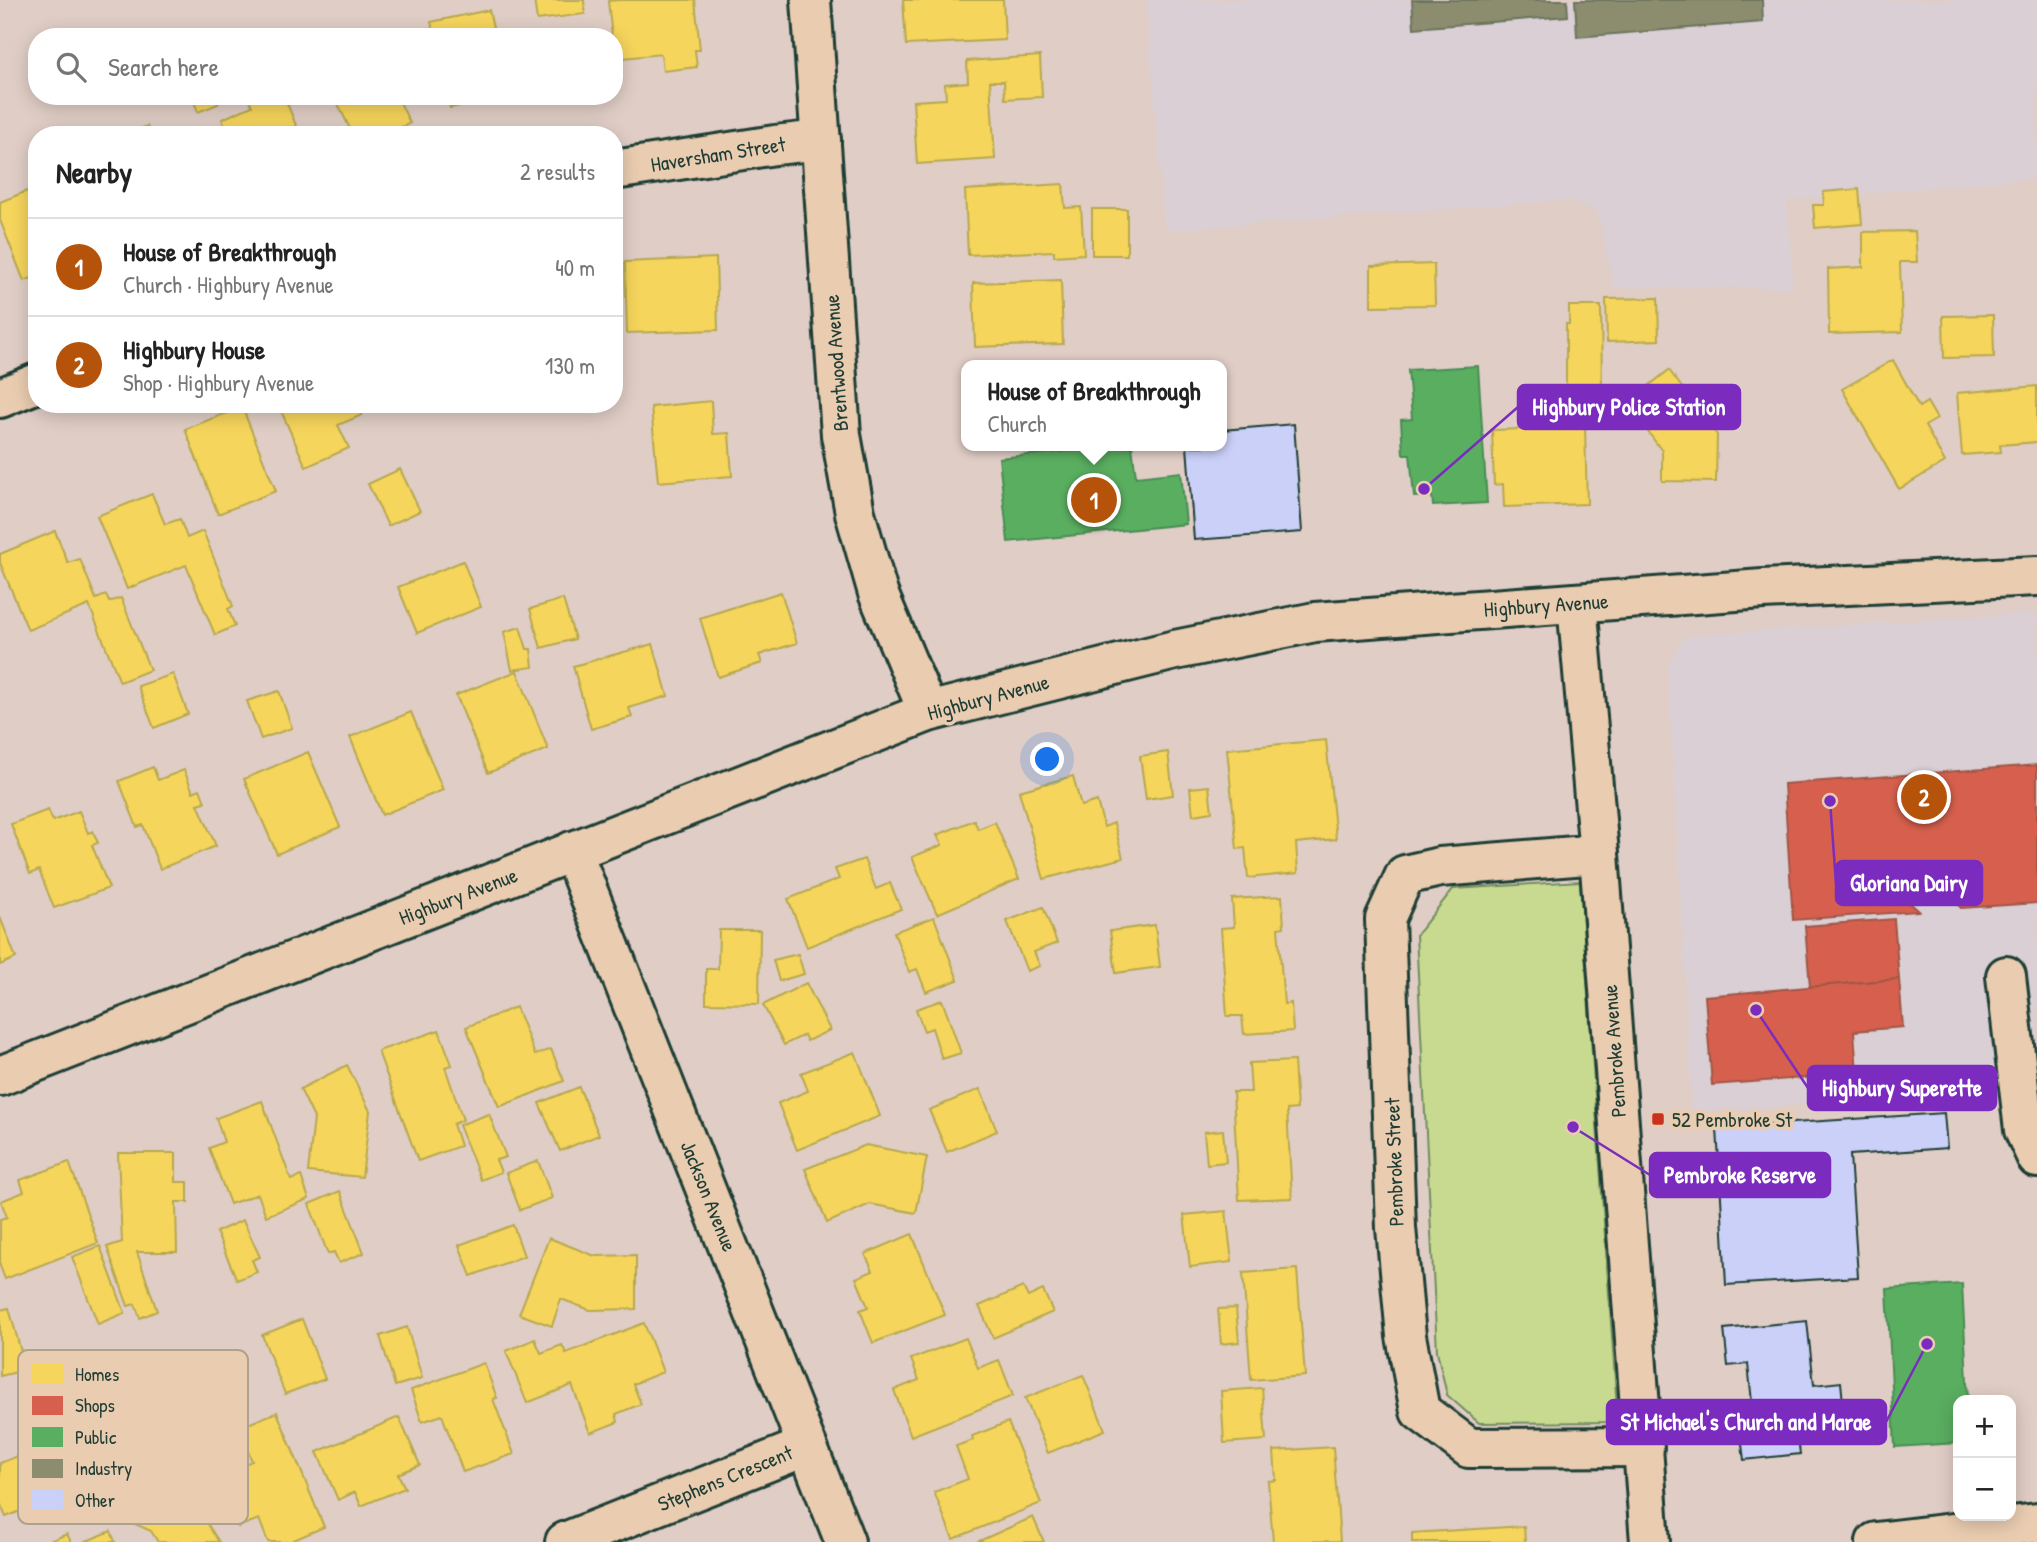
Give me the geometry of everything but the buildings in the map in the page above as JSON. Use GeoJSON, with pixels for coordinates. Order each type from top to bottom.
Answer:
{"type":"FeatureCollection","features":[{"type":"Feature","properties":{"kind":"street","name":"Brentwood Avenue"},"geometry":{"type":"LineString","coordinates":[[811,0],[841,435],[855,513],[878,593],[928,712]]}},
{"type":"Feature","properties":{"kind":"street","name":"Haversham Street"},"geometry":{"type":"LineString","coordinates":[[623,169],[821,140]]}},
{"type":"Feature","properties":{"kind":"street"},"geometry":{"type":"LineString","coordinates":[[0,398],[28,387]]}},
{"type":"Feature","properties":{"kind":"street","name":"Highbury Avenue"},"geometry":{"type":"LineString","coordinates":[[0,1076],[928,712],[1175,650],[1315,622],[1763,589],[2037,576]]}},
{"type":"Feature","properties":{"kind":"street","name":"Pembroke Avenue"},"geometry":{"type":"LineString","coordinates":[[1577,603],[1599,854],[1650,1542]]}},
{"type":"Feature","properties":{"kind":"street","name":"Jackson Avenue"},"geometry":{"type":"LineString","coordinates":[[572,851],[845,1542]]}},
{"type":"Feature","properties":{"kind":"street","name":"Pembroke Street"},"geometry":{"type":"LineString","coordinates":[[1599,854],[1440,867],[1405,875],[1385,919],[1396,1228],[1406,1336],[1420,1412],[1469,1448],[1644,1447]]}},
{"type":"Feature","properties":{"kind":"street"},"geometry":{"type":"LineString","coordinates":[[2006,976],[2024,1130],[2037,1158]]}},
{"type":"Feature","properties":{"kind":"street","name":"Stephens Crescent"},"geometry":{"type":"LineString","coordinates":[[565,1542],[807,1446]]}},
{"type":"Feature","properties":{"kind":"street"},"geometry":{"type":"LineString","coordinates":[[1876,1542],[2037,1523]]}},
{"type":"Feature","properties":{"kind":"shaded area"},"geometry":{"type":"Polygon","coordinates":[[[1146,0],[2037,0],[2037,178],[1787,200],[1793,288],[1614,287],[1598,212],[1568,200],[1165,230],[1146,0]]]}},
{"type":"Feature","properties":{"kind":"shaded area"},"geometry":{"type":"Polygon","coordinates":[[[2037,613],[2037,1092],[1692,1111],[1668,664],[1684,638],[2037,613]]]}},
{"type":"Feature","properties":{"kind":"green space"},"geometry":{"type":"Polygon","coordinates":[[[1580,881],[1618,1422],[1479,1423],[1447,1395],[1437,1351],[1416,935],[1453,889],[1580,881]]]}},
{"type":"Feature","properties":{"kind":"place","name":"Highbury Police Station"},"geometry":{"type":"Point","coordinates":[1424,489]}},
{"type":"Feature","properties":{"kind":"place","name":"House of Breakthrough"},"geometry":{"type":"Point","coordinates":[1094,500]}},
{"type":"Feature","properties":{"kind":"place","name":"Highbury House"},"geometry":{"type":"Point","coordinates":[1924,797]}},
{"type":"Feature","properties":{"kind":"place","name":"Gloriana Dairy"},"geometry":{"type":"Point","coordinates":[1830,801]}},
{"type":"Feature","properties":{"kind":"place","name":"Highbury Superette"},"geometry":{"type":"Point","coordinates":[1756,1010]}},
{"type":"Feature","properties":{"kind":"place","name":"52 Pembroke St"},"geometry":{"type":"Point","coordinates":[1658,1119]}},
{"type":"Feature","properties":{"kind":"place","name":"Pembroke Reserve"},"geometry":{"type":"Point","coordinates":[1573,1127]}},
{"type":"Feature","properties":{"kind":"place","name":"St Michael's Church and Marae"},"geometry":{"type":"Point","coordinates":[1927,1344]}}]}
